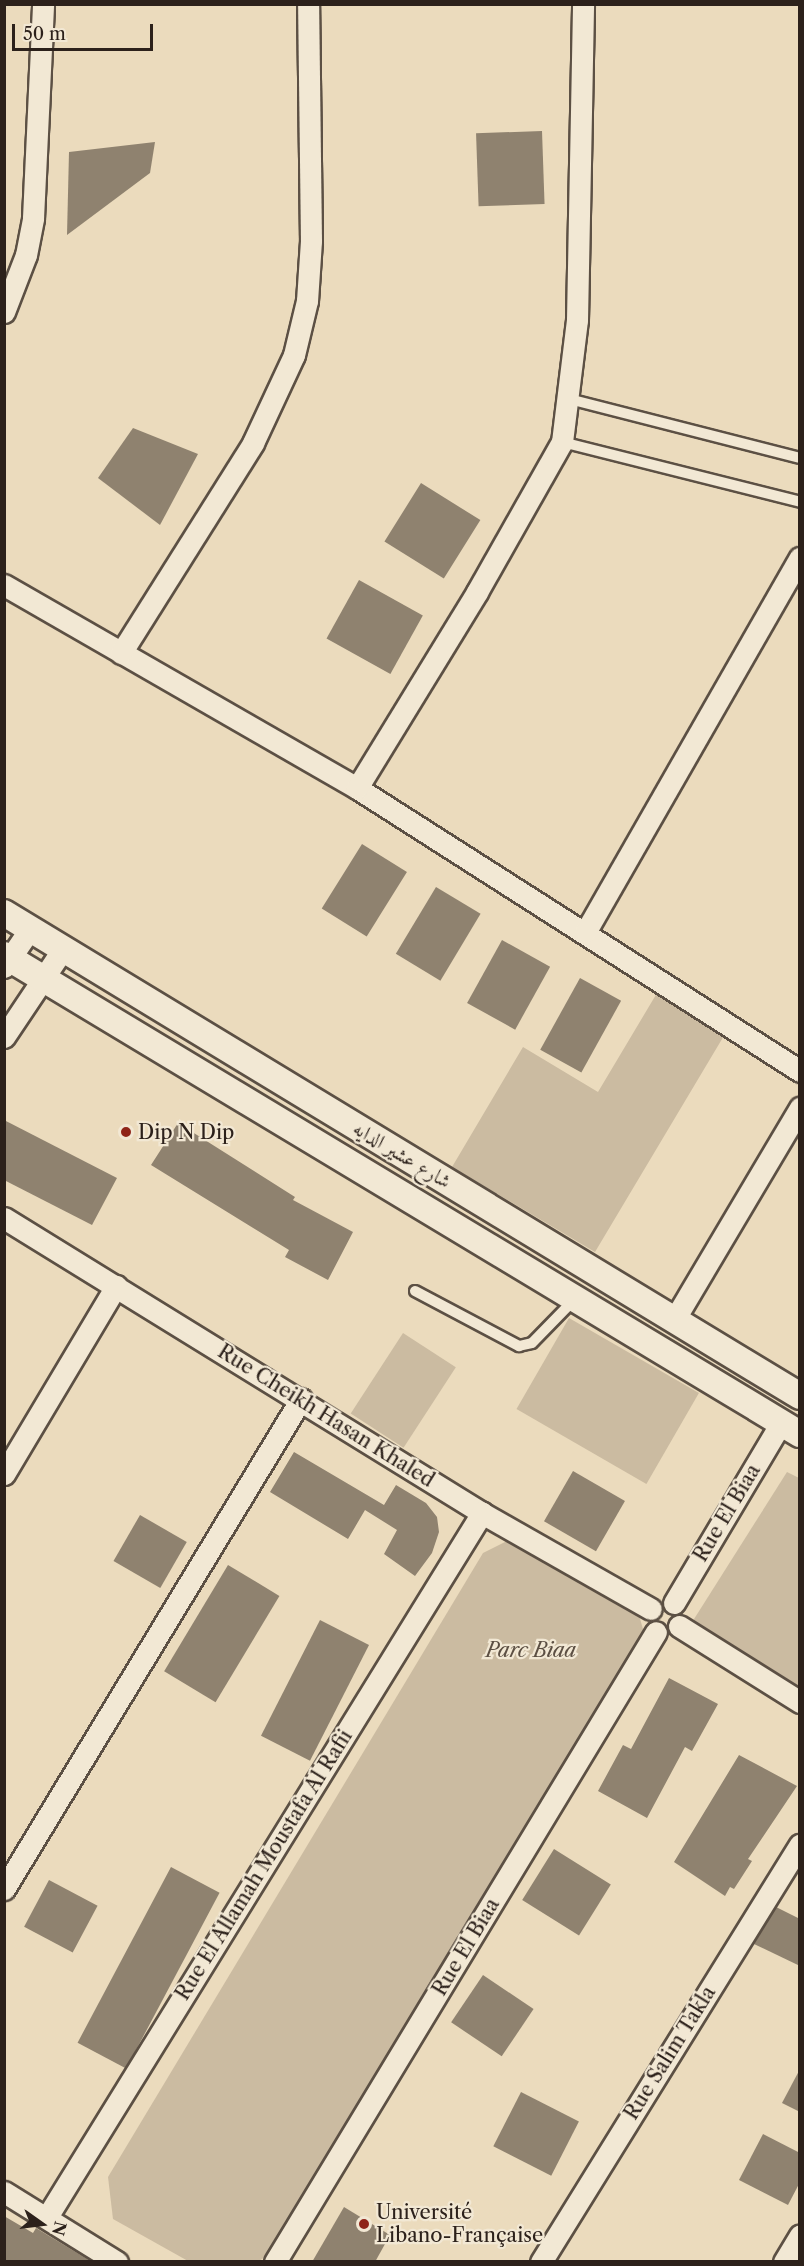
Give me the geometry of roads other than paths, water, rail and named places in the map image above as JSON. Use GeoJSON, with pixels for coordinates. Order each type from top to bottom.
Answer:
{"type":"FeatureCollection","features":[{"type":"Feature","properties":{"kind":"street"},"geometry":{"type":"LineString","coordinates":[[4,312],[27,255],[33,218],[43,4]]}},
{"type":"Feature","properties":{"kind":"street"},"geometry":{"type":"LineString","coordinates":[[121,653],[253,443],[294,355],[307,301],[311,241],[308,4]]}},
{"type":"Feature","properties":{"kind":"street"},"geometry":{"type":"LineString","coordinates":[[357,788],[477,592],[562,442],[577,320],[583,4]]}},
{"type":"Feature","properties":{"kind":"street"},"geometry":{"type":"LineString","coordinates":[[586,931],[800,558]]}},
{"type":"Feature","properties":{"kind":"street"},"geometry":{"type":"LineString","coordinates":[[4,585],[357,788],[586,931],[800,1071]]}},
{"type":"Feature","properties":{"kind":"street","name":"شارع عشير الدايه"},"geometry":{"type":"LineString","coordinates":[[4,913],[800,1396]]}},
{"type":"Feature","properties":{"kind":"street"},"geometry":{"type":"LineString","coordinates":[[6,960],[30,929]]}},
{"type":"Feature","properties":{"kind":"street"},"geometry":{"type":"LineString","coordinates":[[4,1037],[63,949]]}},
{"type":"Feature","properties":{"kind":"street","name":"شارع عشير الدايه"},"geometry":{"type":"LineString","coordinates":[[6,960],[43,978],[790,1429]]}},
{"type":"Feature","properties":{"kind":"street"},"geometry":{"type":"LineString","coordinates":[[800,1076],[800,1082]]}},
{"type":"Feature","properties":{"kind":"street"},"geometry":{"type":"LineString","coordinates":[[674,1320],[800,1108]]}},
{"type":"Feature","properties":{"kind":"street","name":"Rue Cheikh Hasan Khaled"},"geometry":{"type":"LineString","coordinates":[[4,1218],[301,1399],[482,1513],[651,1609]]}},
{"type":"Feature","properties":{"kind":"street"},"geometry":{"type":"LineString","coordinates":[[4,1474],[116,1286]]}},
{"type":"Feature","properties":{"kind":"street"},"geometry":{"type":"LineString","coordinates":[[4,1888],[301,1399]]}},
{"type":"Feature","properties":{"kind":"street","name":"Rue El Biaa"},"geometry":{"type":"LineString","coordinates":[[674,1603],[790,1429]]}},
{"type":"Feature","properties":{"kind":"street","name":"Rue El Allamah Moustafa Al Rafii"},"geometry":{"type":"LineString","coordinates":[[46,2217],[482,1513]]}},
{"type":"Feature","properties":{"kind":"street"},"geometry":{"type":"LineString","coordinates":[[665,1601],[674,1603],[680,1610],[680,1626],[673,1633],[656,1632],[650,1626],[651,1609],[665,1601]]}},
{"type":"Feature","properties":{"kind":"street"},"geometry":{"type":"LineString","coordinates":[[680,1626],[800,1702]]}},
{"type":"Feature","properties":{"kind":"street","name":"Rue El Biaa"},"geometry":{"type":"LineString","coordinates":[[275,2262],[656,1632]]}},
{"type":"Feature","properties":{"kind":"street","name":"Rue Salim Takla"},"geometry":{"type":"LineString","coordinates":[[541,2262],[800,1845]]}},
{"type":"Feature","properties":{"kind":"street"},"geometry":{"type":"LineString","coordinates":[[4,2192],[117,2262]]}},
{"type":"Feature","properties":{"kind":"street"},"geometry":{"type":"LineString","coordinates":[[784,2262],[800,2235]]}},
{"type":"Feature","properties":{"kind":"lane"},"geometry":{"type":"LineString","coordinates":[[569,399],[800,458]]}},
{"type":"Feature","properties":{"kind":"lane"},"geometry":{"type":"LineString","coordinates":[[562,442],[800,502]]}},
{"type":"Feature","properties":{"kind":"lane"},"geometry":{"type":"LineString","coordinates":[[415,1291],[519,1346],[532,1343],[575,1299]]}},
{"type":"Feature","properties":{"kind":"place","name":"Dip N Dip"},"geometry":{"type":"Point","coordinates":[126,1132]}},
{"type":"Feature","properties":{"kind":"place","name":"Université Libano-Française"},"geometry":{"type":"Point","coordinates":[364,2224]}},
{"type":"Feature","properties":{"kind":"park label","name":"Parc Biaa"},"geometry":{"type":"Point","coordinates":[531,1650]}}]}
